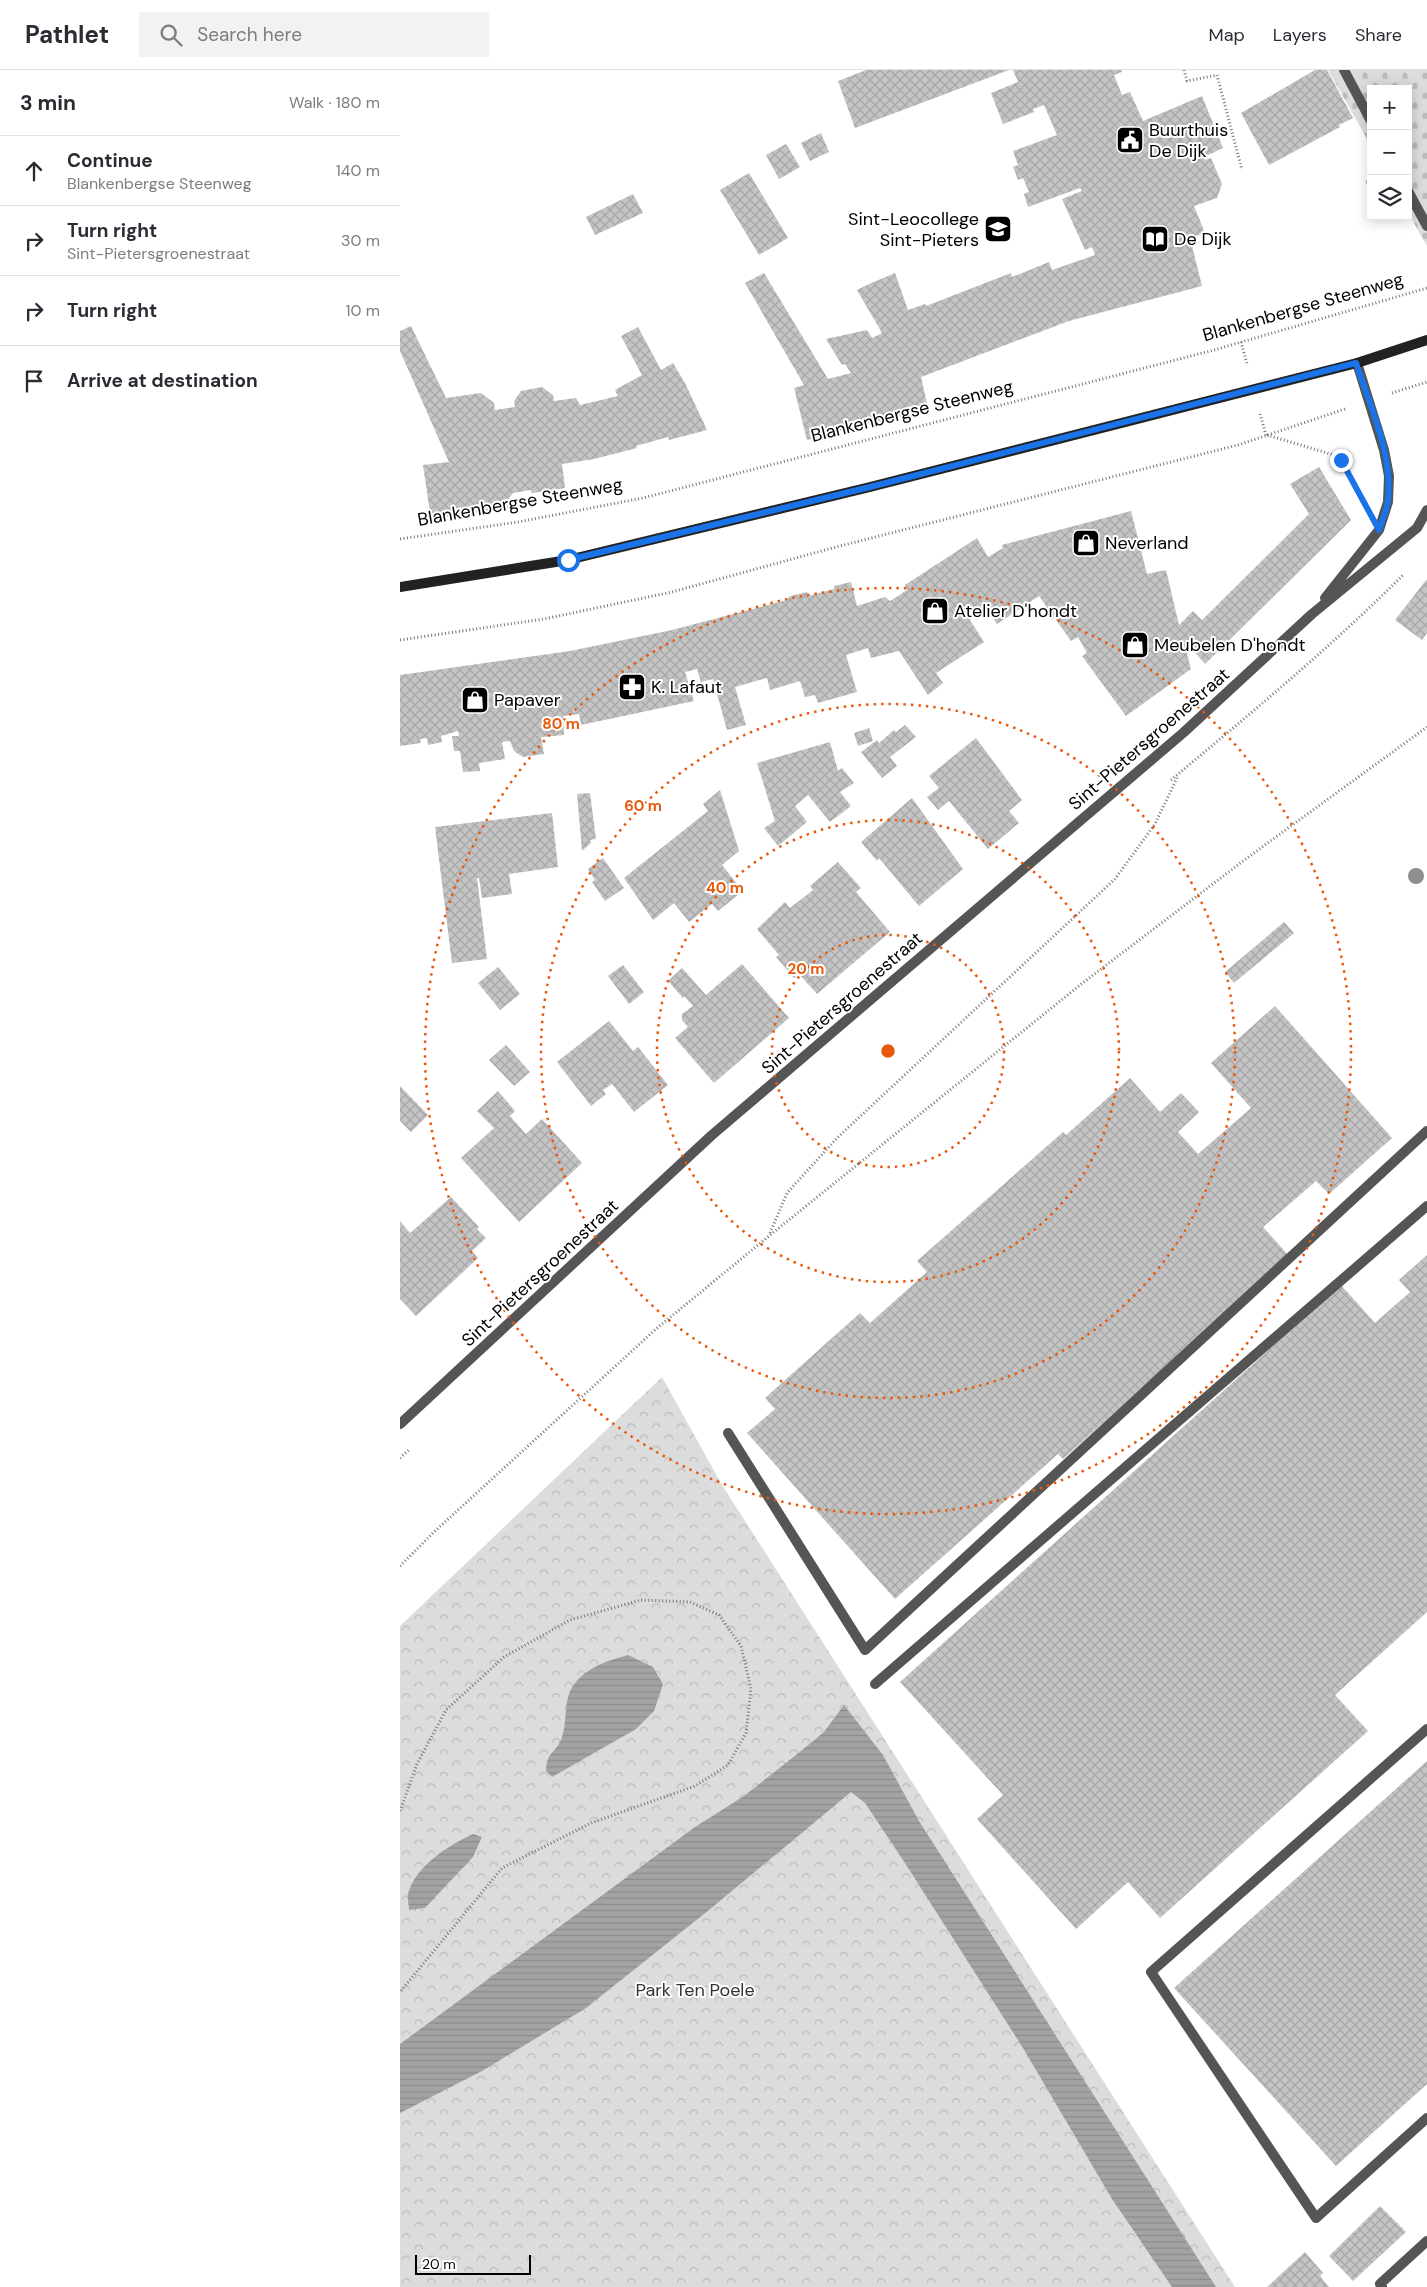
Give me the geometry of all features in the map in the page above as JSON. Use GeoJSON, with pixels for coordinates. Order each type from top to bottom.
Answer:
{"type":"FeatureCollection","features":[{"type":"Feature","properties":{"kind":"main road"},"geometry":{"type":"LineString","coordinates":[[400,587],[568,560],[861,490],[1356,363],[1427,340]]}},
{"type":"Feature","properties":{"kind":"street"},"geometry":{"type":"LineString","coordinates":[[1344,70],[1367,113]]}},
{"type":"Feature","properties":{"kind":"street"},"geometry":{"type":"LineString","coordinates":[[1412,198],[1427,226]]}},
{"type":"Feature","properties":{"kind":"street","name":"Sint-Pietersgroenestraat"},"geometry":{"type":"LineString","coordinates":[[1312,614],[1379,530],[1388,502],[1389,476],[1384,450],[1356,363]]}},
{"type":"Feature","properties":{"kind":"street","name":"Sint-Pietersgroenestraat"},"geometry":{"type":"LineString","coordinates":[[400,1424],[712,1136],[1183,733],[1312,614],[1417,528],[1427,510]]}},
{"type":"Feature","properties":{"kind":"street"},"geometry":{"type":"LineString","coordinates":[[728,1433],[865,1650],[1427,1132]]}},
{"type":"Feature","properties":{"kind":"street"},"geometry":{"type":"LineString","coordinates":[[874,1684],[1427,1206]]}},
{"type":"Feature","properties":{"kind":"street"},"geometry":{"type":"LineString","coordinates":[[1427,1729],[1152,1972],[1316,2218],[1427,2118]]}},
{"type":"Feature","properties":{"kind":"street"},"geometry":{"type":"LineString","coordinates":[[1382,2287],[1380,2284],[1427,2241]]}},
{"type":"Feature","properties":{"kind":"path"},"geometry":{"type":"LineString","coordinates":[[1184,70],[1187,81],[1217,75],[1242,170]]}},
{"type":"Feature","properties":{"kind":"path","name":"Blankenbergse Steenweg"},"geometry":{"type":"LineString","coordinates":[[400,539],[518,522],[643,498],[1223,347],[1427,288]]}},
{"type":"Feature","properties":{"kind":"path"},"geometry":{"type":"LineString","coordinates":[[400,640],[544,619],[672,592],[1238,444],[1266,435],[1334,455],[1341,460],[1379,530]]}},
{"type":"Feature","properties":{"kind":"path"},"geometry":{"type":"LineString","coordinates":[[1391,550],[1405,574]]}},
{"type":"Feature","properties":{"kind":"path"},"geometry":{"type":"LineString","coordinates":[[400,1566],[434,1532],[656,1329],[769,1236],[1080,985],[1247,858],[1427,727]]}},
{"type":"Feature","properties":{"kind":"path"},"geometry":{"type":"LineString","coordinates":[[769,1236],[787,1194],[837,1138],[1115,879],[1155,824],[1180,773],[1183,733]]}},
{"type":"Feature","properties":{"kind":"path"},"geometry":{"type":"LineString","coordinates":[[400,1811],[418,1764],[446,1710],[504,1657],[570,1620],[641,1600],[690,1602],[719,1615],[741,1646],[751,1689],[746,1733],[728,1765],[695,1786],[591,1823],[502,1868],[400,1992]]}},
{"type":"Feature","properties":{"kind":"green space"},"geometry":{"type":"Polygon","coordinates":[[[1328,70],[1427,70],[1427,246],[1412,220],[1412,85],[1367,85],[1367,139],[1328,70]]]}},
{"type":"Feature","properties":{"kind":"green space","name":"Park Ten Poele"},"geometry":{"type":"Polygon","coordinates":[[[662,1377],[722,1485],[1235,2287],[400,2287],[400,1626],[662,1377]]]}},
{"type":"Feature","properties":{"kind":"shaded area"},"geometry":{"type":"Polygon","coordinates":[[[628,1655],[653,1667],[663,1684],[654,1711],[636,1729],[552,1777],[546,1771],[548,1760],[563,1735],[567,1699],[573,1686],[594,1668],[628,1655]]]}},
{"type":"Feature","properties":{"kind":"shaded area"},"geometry":{"type":"Polygon","coordinates":[[[844,1705],[883,1755],[919,1821],[1216,2287],[1172,2287],[1112,2199],[1023,2048],[903,1860],[865,1803],[851,1792],[709,1910],[586,2008],[482,2071],[400,2113],[400,2044],[695,1827],[744,1796],[824,1732],[844,1705]]]}},
{"type":"Feature","properties":{"kind":"shaded area"},"geometry":{"type":"Polygon","coordinates":[[[473,1834],[482,1837],[473,1857],[425,1908],[409,1910],[408,1894],[412,1884],[425,1865],[453,1844],[473,1834]]]}},
{"type":"Feature","properties":{"kind":"building"},"geometry":{"type":"Polygon","coordinates":[[[866,70],[1009,70],[855,128],[838,81],[866,70]]]}},
{"type":"Feature","properties":{"kind":"building"},"geometry":{"type":"Polygon","coordinates":[[[1013,70],[1121,70],[1122,72],[1114,75],[1122,95],[1130,92],[1143,121],[1202,96],[1223,148],[1204,157],[1205,160],[1211,158],[1222,184],[1217,198],[1194,206],[1205,233],[1190,238],[1202,286],[1069,321],[921,377],[928,408],[807,440],[794,388],[804,385],[745,283],[764,273],[828,379],[851,373],[845,364],[842,365],[826,339],[867,330],[872,338],[882,333],[857,290],[869,284],[895,273],[908,310],[925,304],[926,306],[1011,273],[1012,277],[1049,262],[1052,270],[1095,255],[1092,247],[1085,250],[1062,199],[1082,191],[1080,188],[1028,207],[1024,194],[1029,192],[1023,178],[1018,180],[1013,167],[1018,165],[1013,151],[1057,135],[1044,105],[1033,109],[1034,112],[1003,124],[991,93],[1018,82],[1013,70]]]}},
{"type":"Feature","properties":{"kind":"building"},"geometry":{"type":"Polygon","coordinates":[[[1315,70],[1327,70],[1353,118],[1339,125],[1340,127],[1269,165],[1241,113],[1315,70]]]}},
{"type":"Feature","properties":{"kind":"building"},"geometry":{"type":"Polygon","coordinates":[[[821,133],[829,152],[810,161],[801,143],[821,133]]]}},
{"type":"Feature","properties":{"kind":"building"},"geometry":{"type":"Polygon","coordinates":[[[786,144],[800,167],[779,179],[766,155],[786,144]]]}},
{"type":"Feature","properties":{"kind":"building"},"geometry":{"type":"Polygon","coordinates":[[[749,173],[788,238],[759,255],[720,190],[749,173]]]}},
{"type":"Feature","properties":{"kind":"building"},"geometry":{"type":"Polygon","coordinates":[[[633,194],[643,213],[595,235],[586,217],[633,194]]]}},
{"type":"Feature","properties":{"kind":"building"},"geometry":{"type":"Polygon","coordinates":[[[411,326],[446,398],[481,393],[494,403],[495,410],[515,407],[514,401],[521,391],[542,387],[553,395],[554,401],[576,398],[580,405],[618,396],[615,390],[642,375],[621,336],[638,327],[661,370],[673,363],[685,383],[707,430],[669,440],[668,437],[636,446],[637,448],[594,459],[562,464],[565,488],[532,493],[531,490],[513,493],[507,501],[508,508],[431,519],[423,465],[449,462],[400,351],[400,331],[411,326]]]}},
{"type":"Feature","properties":{"kind":"building"},"geometry":{"type":"Polygon","coordinates":[[[1319,467],[1351,520],[1205,664],[1192,649],[1187,654],[1191,669],[1126,716],[1082,656],[1087,653],[1078,637],[1071,641],[1039,596],[997,624],[985,606],[968,617],[984,642],[936,673],[943,683],[928,695],[899,651],[871,658],[868,648],[846,655],[857,692],[818,703],[815,695],[805,697],[800,681],[770,690],[767,678],[735,687],[746,725],[727,730],[713,679],[701,682],[697,669],[685,672],[694,701],[581,725],[579,714],[563,716],[564,735],[541,737],[544,754],[523,757],[514,751],[510,741],[502,742],[505,759],[479,763],[480,771],[463,772],[460,751],[454,751],[452,736],[459,736],[458,731],[441,736],[442,742],[428,745],[427,738],[420,739],[421,743],[400,746],[400,675],[570,651],[672,630],[787,600],[790,596],[807,592],[808,596],[851,582],[857,606],[885,597],[890,601],[907,590],[905,585],[977,538],[988,557],[1003,548],[1002,545],[1131,511],[1147,574],[1166,570],[1179,625],[1193,611],[1202,620],[1309,514],[1290,484],[1319,467]]]}},
{"type":"Feature","properties":{"kind":"building"},"geometry":{"type":"Polygon","coordinates":[[[1427,579],[1427,633],[1422,640],[1395,620],[1427,579]]]}},
{"type":"Feature","properties":{"kind":"building"},"geometry":{"type":"Polygon","coordinates":[[[905,725],[916,737],[890,757],[897,766],[882,778],[861,752],[877,740],[879,743],[894,730],[896,732],[905,725]]]}},
{"type":"Feature","properties":{"kind":"building"},"geometry":{"type":"Polygon","coordinates":[[[869,728],[873,741],[858,746],[854,733],[869,728]]]}},
{"type":"Feature","properties":{"kind":"building"},"geometry":{"type":"Polygon","coordinates":[[[976,738],[1022,800],[1009,811],[1019,823],[988,849],[949,801],[938,810],[927,797],[939,788],[929,776],[976,738]]]}},
{"type":"Feature","properties":{"kind":"building"},"geometry":{"type":"Polygon","coordinates":[[[830,742],[838,771],[842,768],[854,783],[840,792],[851,806],[830,822],[808,795],[795,806],[807,822],[778,846],[764,828],[775,821],[757,763],[830,742]]]}},
{"type":"Feature","properties":{"kind":"building"},"geometry":{"type":"Polygon","coordinates":[[[720,790],[739,851],[722,865],[743,891],[718,911],[712,904],[689,922],[674,903],[653,920],[624,878],[708,811],[703,804],[720,790]]]}},
{"type":"Feature","properties":{"kind":"building"},"geometry":{"type":"Polygon","coordinates":[[[590,793],[596,839],[590,840],[591,843],[582,851],[577,794],[590,793]]]}},
{"type":"Feature","properties":{"kind":"building"},"geometry":{"type":"Polygon","coordinates":[[[912,798],[963,869],[919,906],[879,858],[877,861],[861,842],[912,798]]]}},
{"type":"Feature","properties":{"kind":"building"},"geometry":{"type":"Polygon","coordinates":[[[552,813],[558,867],[509,874],[512,894],[482,898],[479,878],[477,878],[487,959],[452,963],[435,827],[552,813]]]}},
{"type":"Feature","properties":{"kind":"building"},"geometry":{"type":"Polygon","coordinates":[[[603,858],[624,888],[605,901],[592,882],[595,880],[588,869],[603,858]]]}},
{"type":"Feature","properties":{"kind":"building"},"geometry":{"type":"Polygon","coordinates":[[[838,862],[861,888],[856,892],[890,932],[817,994],[799,974],[794,978],[776,957],[779,955],[757,929],[785,902],[790,908],[813,890],[810,886],[838,862]]]}},
{"type":"Feature","properties":{"kind":"building"},"geometry":{"type":"Polygon","coordinates":[[[1284,922],[1294,933],[1234,983],[1225,972],[1284,922]]]}},
{"type":"Feature","properties":{"kind":"building"},"geometry":{"type":"Polygon","coordinates":[[[742,964],[789,1018],[714,1083],[675,1038],[688,1027],[682,1020],[682,1014],[693,1006],[668,981],[682,968],[706,995],[742,964]]]}},
{"type":"Feature","properties":{"kind":"building"},"geometry":{"type":"Polygon","coordinates":[[[623,965],[644,992],[629,1004],[608,976],[623,965]]]}},
{"type":"Feature","properties":{"kind":"building"},"geometry":{"type":"Polygon","coordinates":[[[498,967],[520,994],[500,1010],[478,983],[498,967]]]}},
{"type":"Feature","properties":{"kind":"building"},"geometry":{"type":"Polygon","coordinates":[[[1275,1006],[1392,1138],[1329,1194],[1316,1181],[1263,1227],[1289,1256],[1063,1459],[1058,1454],[895,1599],[747,1433],[775,1409],[765,1398],[860,1313],[870,1323],[927,1272],[917,1261],[1063,1132],[1066,1135],[1130,1078],[1160,1112],[1181,1093],[1199,1112],[1178,1132],[1198,1154],[1251,1108],[1211,1063],[1275,1006]]]}},
{"type":"Feature","properties":{"kind":"building"},"geometry":{"type":"Polygon","coordinates":[[[609,1021],[633,1051],[638,1047],[668,1085],[634,1112],[612,1084],[603,1090],[606,1094],[591,1106],[557,1062],[609,1021]]]}},
{"type":"Feature","properties":{"kind":"building"},"geometry":{"type":"Polygon","coordinates":[[[506,1045],[530,1072],[514,1086],[489,1060],[506,1045]]]}},
{"type":"Feature","properties":{"kind":"building"},"geometry":{"type":"Polygon","coordinates":[[[400,1086],[428,1115],[411,1132],[400,1121],[400,1086]]]}},
{"type":"Feature","properties":{"kind":"building"},"geometry":{"type":"Polygon","coordinates":[[[498,1091],[515,1111],[510,1116],[526,1134],[542,1119],[582,1163],[519,1222],[461,1158],[494,1128],[477,1111],[498,1091]]]}},
{"type":"Feature","properties":{"kind":"building"},"geometry":{"type":"Polygon","coordinates":[[[451,1197],[479,1227],[477,1229],[486,1238],[472,1251],[478,1258],[416,1316],[400,1299],[400,1221],[410,1233],[451,1197]]]}},
{"type":"Feature","properties":{"kind":"building"},"geometry":{"type":"Polygon","coordinates":[[[1427,1255],[1427,1612],[1335,1695],[1368,1731],[1160,1918],[1128,1882],[1076,1929],[977,1819],[1003,1795],[900,1682],[1341,1285],[1375,1323],[1410,1292],[1399,1280],[1427,1255]]]}},
{"type":"Feature","properties":{"kind":"building"},"geometry":{"type":"Polygon","coordinates":[[[1427,1761],[1427,2084],[1336,2166],[1174,1988],[1427,1761]]]}},
{"type":"Feature","properties":{"kind":"building"},"geometry":{"type":"Polygon","coordinates":[[[1380,2206],[1406,2232],[1353,2281],[1329,2256],[1380,2206]]]}},
{"type":"Feature","properties":{"kind":"building"},"geometry":{"type":"Polygon","coordinates":[[[1305,2252],[1323,2273],[1320,2276],[1329,2287],[1267,2287],[1305,2252]]]}},
{"type":"Feature","properties":{"kind":"place","name":"Buurthuis De Dijk"},"geometry":{"type":"Point","coordinates":[1130,140]}},
{"type":"Feature","properties":{"kind":"place","name":"Sint-Leocollege Sint-Pieters"},"geometry":{"type":"Point","coordinates":[998,229]}},
{"type":"Feature","properties":{"kind":"place","name":"De Dijk"},"geometry":{"type":"Point","coordinates":[1155,239]}},
{"type":"Feature","properties":{"kind":"place","name":"Neverland"},"geometry":{"type":"Point","coordinates":[1086,543]}},
{"type":"Feature","properties":{"kind":"place","name":"Atelier D'hondt"},"geometry":{"type":"Point","coordinates":[935,611]}},
{"type":"Feature","properties":{"kind":"place","name":"Meubelen D'hondt"},"geometry":{"type":"Point","coordinates":[1135,645]}},
{"type":"Feature","properties":{"kind":"place","name":"K. Lafaut"},"geometry":{"type":"Point","coordinates":[632,687]}},
{"type":"Feature","properties":{"kind":"place","name":"Papaver"},"geometry":{"type":"Point","coordinates":[475,700]}},
{"type":"Feature","properties":{"kind":"route"},"geometry":{"type":"LineString","coordinates":[[568,560],[870,487],[1356,363],[1384,450],[1389,476],[1388,502],[1379,530],[1341,460]]}}]}
